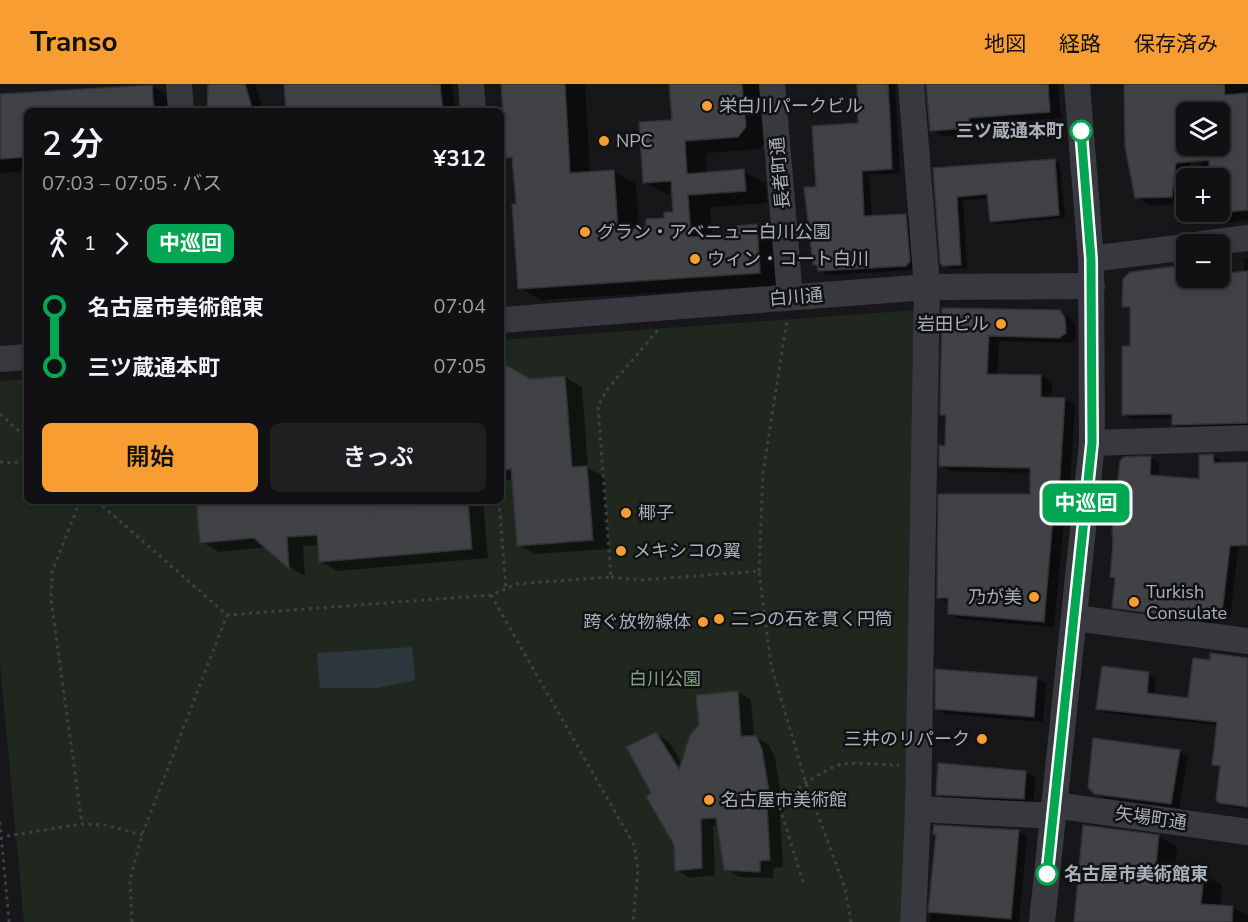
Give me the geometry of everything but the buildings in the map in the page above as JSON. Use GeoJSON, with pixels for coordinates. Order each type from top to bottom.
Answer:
{"type":"FeatureCollection","features":[{"type":"Feature","properties":{"kind":"street"},"geometry":{"type":"LineString","coordinates":[[179,84],[181,108]]}},
{"type":"Feature","properties":{"kind":"street"},"geometry":{"type":"LineString","coordinates":[[471,84],[473,108]]}},
{"type":"Feature","properties":{"kind":"street","name":"長者町通"},"geometry":{"type":"LineString","coordinates":[[772,84],[789,305]]}},
{"type":"Feature","properties":{"kind":"street"},"geometry":{"type":"LineString","coordinates":[[911,84],[927,287],[919,766],[913,922]]}},
{"type":"Feature","properties":{"kind":"street"},"geometry":{"type":"LineString","coordinates":[[1042,922],[1092,443],[1091,259],[1077,84]]}},
{"type":"Feature","properties":{"kind":"street"},"geometry":{"type":"LineString","coordinates":[[1230,240],[1248,238]]}},
{"type":"Feature","properties":{"kind":"street"},"geometry":{"type":"LineString","coordinates":[[1091,259],[1176,248]]}},
{"type":"Feature","properties":{"kind":"street","name":"白川通"},"geometry":{"type":"LineString","coordinates":[[504,320],[789,305],[927,287],[1092,286]]}},
{"type":"Feature","properties":{"kind":"street"},"geometry":{"type":"LineString","coordinates":[[0,359],[24,357]]}},
{"type":"Feature","properties":{"kind":"street"},"geometry":{"type":"LineString","coordinates":[[1092,443],[1248,438]]}},
{"type":"Feature","properties":{"kind":"street"},"geometry":{"type":"LineString","coordinates":[[1075,618],[1248,641]]}},
{"type":"Feature","properties":{"kind":"street","name":"矢場町通"},"geometry":{"type":"LineString","coordinates":[[918,808],[1054,811],[1248,832]]}},
{"type":"Feature","properties":{"kind":"path"},"geometry":{"type":"LineString","coordinates":[[789,305],[763,472],[759,571],[771,665],[806,783],[844,888],[851,922]]}},
{"type":"Feature","properties":{"kind":"path"},"geometry":{"type":"LineString","coordinates":[[611,577],[598,407],[606,391],[632,364],[663,324]]}},
{"type":"Feature","properties":{"kind":"path"},"geometry":{"type":"LineString","coordinates":[[0,414],[24,435]]}},
{"type":"Feature","properties":{"kind":"path"},"geometry":{"type":"LineString","coordinates":[[0,462],[14,463],[24,460]]}},
{"type":"Feature","properties":{"kind":"path"},"geometry":{"type":"LineString","coordinates":[[79,504],[52,572],[51,599],[82,824]]}},
{"type":"Feature","properties":{"kind":"path"},"geometry":{"type":"LineString","coordinates":[[100,504],[227,615],[490,595],[516,584],[611,577],[644,580],[759,571]]}},
{"type":"Feature","properties":{"kind":"path"},"geometry":{"type":"LineString","coordinates":[[368,551],[371,510],[436,504]]}},
{"type":"Feature","properties":{"kind":"path"},"geometry":{"type":"LineString","coordinates":[[499,504],[506,589]]}},
{"type":"Feature","properties":{"kind":"path"},"geometry":{"type":"LineString","coordinates":[[490,595],[634,845],[638,869],[633,922]]}},
{"type":"Feature","properties":{"kind":"path"},"geometry":{"type":"LineString","coordinates":[[132,922],[130,880],[142,835],[227,615]]}},
{"type":"Feature","properties":{"kind":"path"},"geometry":{"type":"LineString","coordinates":[[803,882],[780,808],[786,797],[840,764],[919,766]]}},
{"type":"Feature","properties":{"kind":"path"},"geometry":{"type":"LineString","coordinates":[[0,822],[9,922]]}},
{"type":"Feature","properties":{"kind":"path"},"geometry":{"type":"LineString","coordinates":[[7,836],[82,824],[106,825],[142,835]]}},
{"type":"Feature","properties":{"kind":"green space","name":"白川公園"},"geometry":{"type":"Polygon","coordinates":[[[917,310],[908,752],[900,922],[24,922],[0,664],[0,381],[24,379],[24,504],[504,504],[504,340],[917,310]]]}},
{"type":"Feature","properties":{"kind":"shaded area"},"geometry":{"type":"Polygon","coordinates":[[[412,647],[415,680],[378,688],[320,688],[317,653],[412,647]]]}},
{"type":"Feature","properties":{"kind":"bus line","name":"中巡回"},"geometry":{"type":"LineString","coordinates":[[1047,874],[1092,443],[1092,286],[1081,131]]}},
{"type":"Feature","properties":{"kind":"place","name":"栄白川パークビル"},"geometry":{"type":"Point","coordinates":[707,106]}},
{"type":"Feature","properties":{"kind":"place","name":"三ツ蔵通本町"},"geometry":{"type":"Point","coordinates":[1081,131]}},
{"type":"Feature","properties":{"kind":"place","name":"NPC"},"geometry":{"type":"Point","coordinates":[604,141]}},
{"type":"Feature","properties":{"kind":"place","name":"グラン・アベニュー白川公園"},"geometry":{"type":"Point","coordinates":[585,232]}},
{"type":"Feature","properties":{"kind":"place","name":"ウィン・コート白川"},"geometry":{"type":"Point","coordinates":[695,259]}},
{"type":"Feature","properties":{"kind":"place","name":"岩田ビル"},"geometry":{"type":"Point","coordinates":[1001,324]}},
{"type":"Feature","properties":{"kind":"place","name":"椰子"},"geometry":{"type":"Point","coordinates":[626,513]}},
{"type":"Feature","properties":{"kind":"place","name":"メキシコの翼"},"geometry":{"type":"Point","coordinates":[621,551]}},
{"type":"Feature","properties":{"kind":"place","name":"乃が美"},"geometry":{"type":"Point","coordinates":[1034,597]}},
{"type":"Feature","properties":{"kind":"place","name":"Turkish Consulate"},"geometry":{"type":"Point","coordinates":[1134,602]}},
{"type":"Feature","properties":{"kind":"place","name":"二つの石を貫く円筒"},"geometry":{"type":"Point","coordinates":[719,619]}},
{"type":"Feature","properties":{"kind":"place","name":"跨ぐ放物線体"},"geometry":{"type":"Point","coordinates":[703,622]}},
{"type":"Feature","properties":{"kind":"place","name":"三井のリパーク"},"geometry":{"type":"Point","coordinates":[982,739]}},
{"type":"Feature","properties":{"kind":"place","name":"名古屋市美術館"},"geometry":{"type":"Point","coordinates":[709,800]}},
{"type":"Feature","properties":{"kind":"place","name":"名古屋市美術館東"},"geometry":{"type":"Point","coordinates":[1047,874]}}]}
